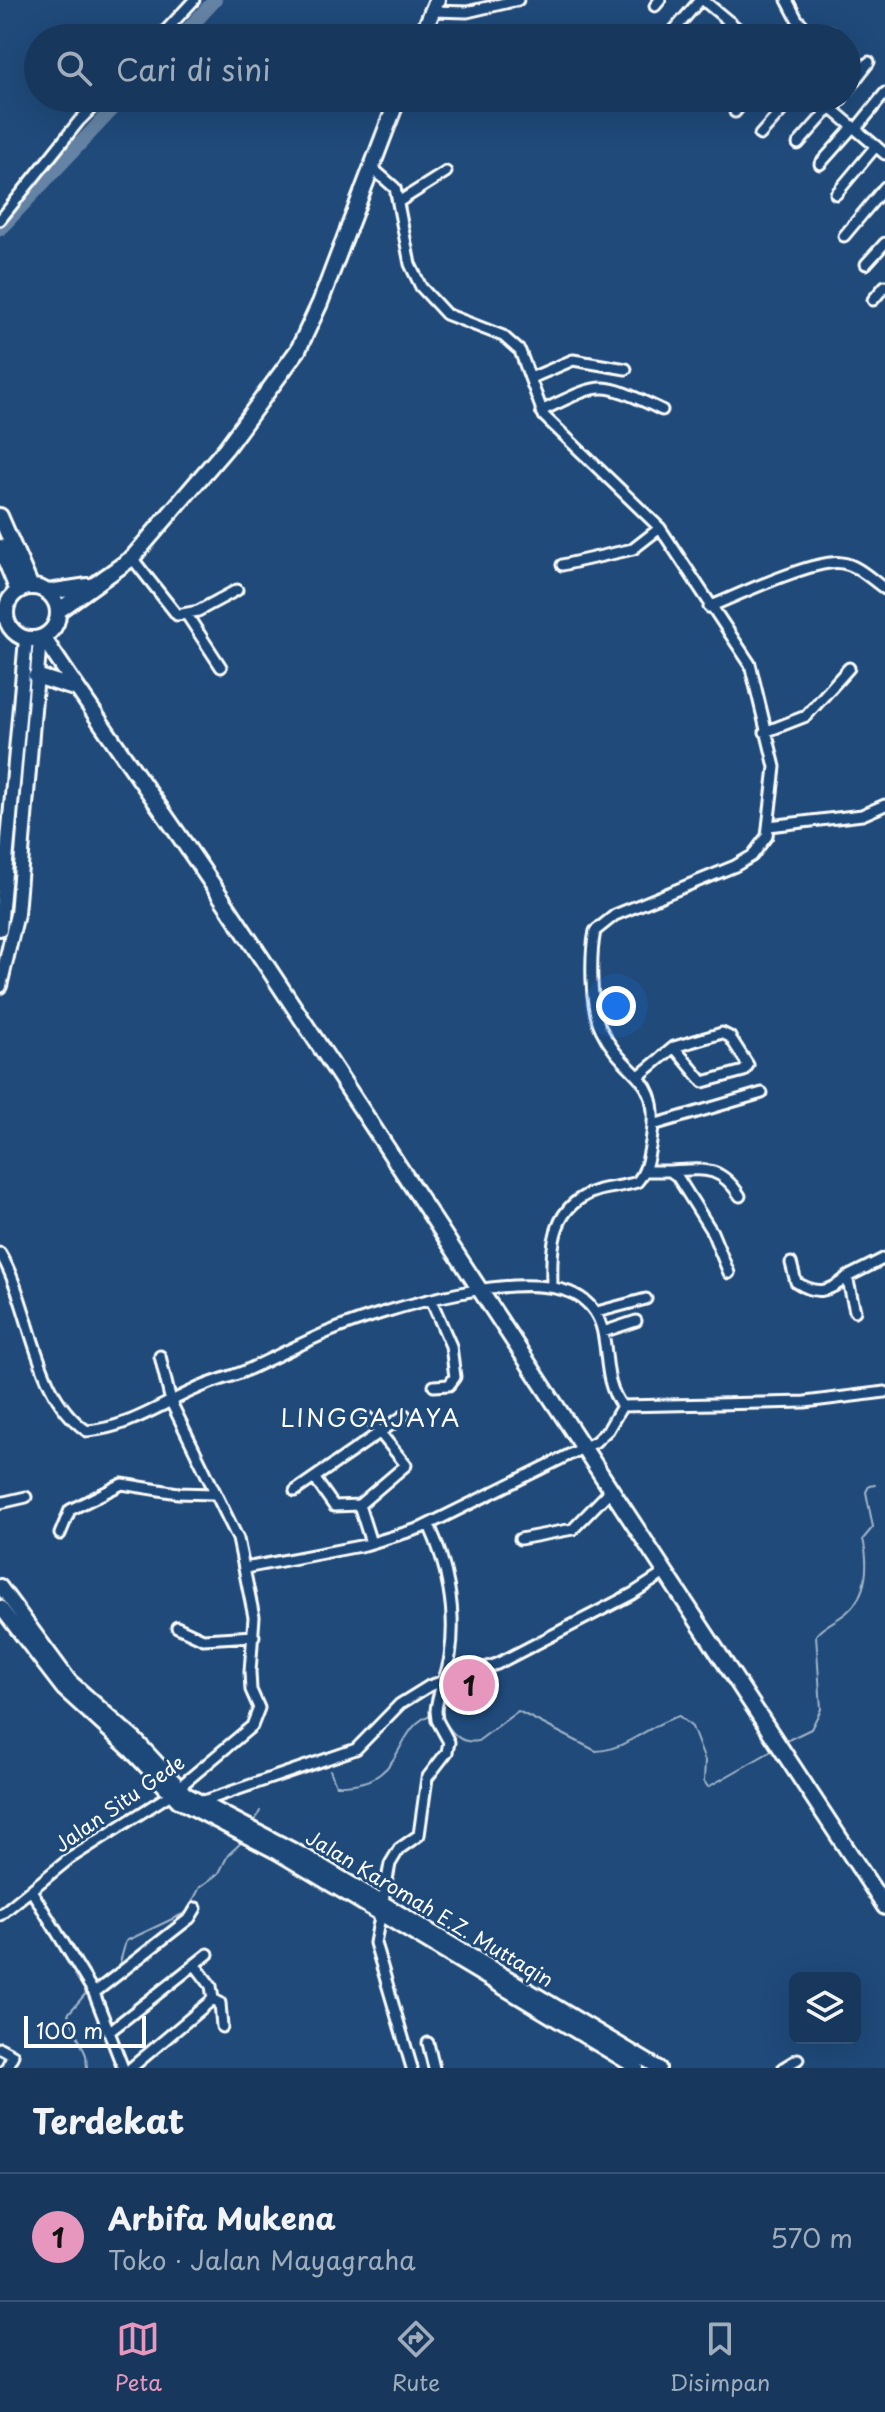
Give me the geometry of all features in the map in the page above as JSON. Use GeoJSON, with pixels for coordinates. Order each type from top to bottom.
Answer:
{"type":"FeatureCollection","features":[{"type":"Feature","properties":{"kind":"main road"},"geometry":{"type":"LineString","coordinates":[[36,638],[93,585],[132,558],[226,448],[298,350],[320,303],[392,112]]}},
{"type":"Feature","properties":{"kind":"main road"},"geometry":{"type":"LineString","coordinates":[[0,516],[25,589]]}},
{"type":"Feature","properties":{"kind":"main road"},"geometry":{"type":"LineString","coordinates":[[0,547],[25,589]]}},
{"type":"Feature","properties":{"kind":"main road"},"geometry":{"type":"LineString","coordinates":[[25,589],[48,592],[93,585]]}},
{"type":"Feature","properties":{"kind":"main road"},"geometry":{"type":"LineString","coordinates":[[25,589],[3,613],[6,630],[36,638],[59,661],[74,688],[205,872],[885,1907]]}},
{"type":"Feature","properties":{"kind":"main road"},"geometry":{"type":"LineString","coordinates":[[48,592],[57,618],[59,661]]}},
{"type":"Feature","properties":{"kind":"main road"},"geometry":{"type":"LineString","coordinates":[[36,676],[74,688]]}},
{"type":"Feature","properties":{"kind":"street"},"geometry":{"type":"LineString","coordinates":[[172,24],[194,0]]}},
{"type":"Feature","properties":{"kind":"street"},"geometry":{"type":"LineString","coordinates":[[435,6],[467,12],[518,0]]}},
{"type":"Feature","properties":{"kind":"street"},"geometry":{"type":"LineString","coordinates":[[680,24],[702,0],[732,24]]}},
{"type":"Feature","properties":{"kind":"street"},"geometry":{"type":"LineString","coordinates":[[787,0],[802,24]]}},
{"type":"Feature","properties":{"kind":"street"},"geometry":{"type":"LineString","coordinates":[[861,73],[869,62]]}},
{"type":"Feature","properties":{"kind":"street"},"geometry":{"type":"LineString","coordinates":[[820,164],[885,93]]}},
{"type":"Feature","properties":{"kind":"street"},"geometry":{"type":"LineString","coordinates":[[0,220],[90,112]]}},
{"type":"Feature","properties":{"kind":"street"},"geometry":{"type":"LineString","coordinates":[[760,135],[781,112]]}},
{"type":"Feature","properties":{"kind":"street"},"geometry":{"type":"LineString","coordinates":[[798,144],[828,112]]}},
{"type":"Feature","properties":{"kind":"street"},"geometry":{"type":"LineString","coordinates":[[835,112],[882,150],[836,194]]}},
{"type":"Feature","properties":{"kind":"street"},"geometry":{"type":"LineString","coordinates":[[370,166],[392,183],[400,201],[410,264],[421,287],[446,314],[494,332],[514,345],[531,378],[541,411],[660,528],[709,607],[747,656],[775,767],[769,826],[759,848],[744,861],[615,915],[595,931],[592,959],[597,1019],[608,1040],[639,1076],[653,1101],[653,1125],[645,1171],[637,1182],[596,1191],[585,1197],[557,1224],[552,1240],[552,1285]]}},
{"type":"Feature","properties":{"kind":"street"},"geometry":{"type":"LineString","coordinates":[[400,201],[446,172]]}},
{"type":"Feature","properties":{"kind":"street"},"geometry":{"type":"LineString","coordinates":[[844,236],[885,187]]}},
{"type":"Feature","properties":{"kind":"street"},"geometry":{"type":"LineString","coordinates":[[866,264],[885,243]]}},
{"type":"Feature","properties":{"kind":"street"},"geometry":{"type":"LineString","coordinates":[[873,300],[885,286]]}},
{"type":"Feature","properties":{"kind":"street"},"geometry":{"type":"LineString","coordinates":[[531,378],[573,360],[626,369]]}},
{"type":"Feature","properties":{"kind":"street"},"geometry":{"type":"LineString","coordinates":[[541,411],[593,387],[615,388],[662,410]]}},
{"type":"Feature","properties":{"kind":"street"},"geometry":{"type":"LineString","coordinates":[[562,565],[633,549],[660,528]]}},
{"type":"Feature","properties":{"kind":"street"},"geometry":{"type":"LineString","coordinates":[[132,558],[177,615],[187,615],[237,590]]}},
{"type":"Feature","properties":{"kind":"street"},"geometry":{"type":"LineString","coordinates":[[709,607],[770,582],[835,562],[855,568],[885,589]]}},
{"type":"Feature","properties":{"kind":"street"},"geometry":{"type":"LineString","coordinates":[[187,615],[221,667]]}},
{"type":"Feature","properties":{"kind":"street"},"geometry":{"type":"LineString","coordinates":[[0,986],[17,914],[36,676],[36,638]]}},
{"type":"Feature","properties":{"kind":"street"},"geometry":{"type":"LineString","coordinates":[[0,929],[36,638]]}},
{"type":"Feature","properties":{"kind":"street"},"geometry":{"type":"LineString","coordinates":[[765,732],[806,716],[849,668]]}},
{"type":"Feature","properties":{"kind":"street"},"geometry":{"type":"LineString","coordinates":[[769,826],[862,815],[885,805]]}},
{"type":"Feature","properties":{"kind":"street"},"geometry":{"type":"LineString","coordinates":[[3,909],[17,914]]}},
{"type":"Feature","properties":{"kind":"street"},"geometry":{"type":"LineString","coordinates":[[639,1076],[674,1047],[722,1033],[730,1037],[748,1065],[744,1071],[703,1082],[674,1047]]}},
{"type":"Feature","properties":{"kind":"street"},"geometry":{"type":"LineString","coordinates":[[653,1125],[762,1093]]}},
{"type":"Feature","properties":{"kind":"street"},"geometry":{"type":"LineString","coordinates":[[645,1171],[717,1172],[740,1196]]}},
{"type":"Feature","properties":{"kind":"street"},"geometry":{"type":"LineString","coordinates":[[670,1171],[688,1190],[729,1273]]}},
{"type":"Feature","properties":{"kind":"street"},"geometry":{"type":"LineString","coordinates":[[0,1253],[37,1347],[47,1386],[71,1420],[87,1431],[98,1430],[171,1402],[327,1332],[431,1300],[481,1289],[552,1285],[572,1292],[597,1312],[603,1332],[608,1382],[622,1406]]}},
{"type":"Feature","properties":{"kind":"street"},"geometry":{"type":"LineString","coordinates":[[791,1263],[796,1282],[808,1290],[833,1289],[856,1269],[885,1258]]}},
{"type":"Feature","properties":{"kind":"street"},"geometry":{"type":"LineString","coordinates":[[847,1277],[855,1311]]}},
{"type":"Feature","properties":{"kind":"street"},"geometry":{"type":"LineString","coordinates":[[597,1312],[646,1299]]}},
{"type":"Feature","properties":{"kind":"street"},"geometry":{"type":"LineString","coordinates":[[431,1300],[451,1346],[455,1377],[449,1385],[434,1386]]}},
{"type":"Feature","properties":{"kind":"street"},"geometry":{"type":"LineString","coordinates":[[603,1332],[636,1321]]}},
{"type":"Feature","properties":{"kind":"street","name":"Jalan Situ Gede"},"geometry":{"type":"LineString","coordinates":[[0,1915],[69,1859],[175,1790],[252,1726],[257,1717],[250,1672],[254,1636],[245,1568],[227,1512],[214,1494],[171,1402],[160,1356]]}},
{"type":"Feature","properties":{"kind":"street"},"geometry":{"type":"LineString","coordinates":[[622,1406],[805,1402],[885,1392]]}},
{"type":"Feature","properties":{"kind":"street"},"geometry":{"type":"LineString","coordinates":[[245,1568],[368,1544],[429,1525],[585,1447],[608,1430],[622,1406]]}},
{"type":"Feature","properties":{"kind":"street"},"geometry":{"type":"LineString","coordinates":[[295,1491],[381,1435],[405,1415]]}},
{"type":"Feature","properties":{"kind":"street"},"geometry":{"type":"LineString","coordinates":[[315,1479],[334,1506],[357,1505],[406,1465],[368,1418]]}},
{"type":"Feature","properties":{"kind":"street"},"geometry":{"type":"LineString","coordinates":[[60,1534],[70,1510],[122,1484],[178,1493],[214,1494]]}},
{"type":"Feature","properties":{"kind":"street"},"geometry":{"type":"LineString","coordinates":[[520,1539],[573,1529],[612,1489]]}},
{"type":"Feature","properties":{"kind":"street"},"geometry":{"type":"LineString","coordinates":[[0,1503],[26,1497]]}},
{"type":"Feature","properties":{"kind":"street"},"geometry":{"type":"LineString","coordinates":[[357,1505],[368,1544]]}},
{"type":"Feature","properties":{"kind":"street"},"geometry":{"type":"LineString","coordinates":[[412,2068],[375,1943],[390,1864],[399,1849],[419,1835],[427,1778],[447,1752],[449,1742],[436,1716],[451,1653],[449,1585],[442,1553],[429,1525]]}},
{"type":"Feature","properties":{"kind":"street"},"geometry":{"type":"LineString","coordinates":[[189,1807],[356,1749],[400,1704],[429,1686],[497,1664],[632,1594],[666,1572]]}},
{"type":"Feature","properties":{"kind":"street"},"geometry":{"type":"LineString","coordinates":[[0,1586],[70,1681],[137,1741],[175,1790]]}},
{"type":"Feature","properties":{"kind":"street"},"geometry":{"type":"LineString","coordinates":[[0,1607],[63,1689],[175,1790]]}},
{"type":"Feature","properties":{"kind":"street"},"geometry":{"type":"LineString","coordinates":[[177,1627],[203,1639],[254,1636]]}},
{"type":"Feature","properties":{"kind":"street","name":"Jalan Karomah E.Z. Muttaqin"},"geometry":{"type":"LineString","coordinates":[[175,1790],[202,1802],[608,2044],[659,2068]]}},
{"type":"Feature","properties":{"kind":"street","name":"Jalan Karomah E.Z. Muttaqin"},"geometry":{"type":"LineString","coordinates":[[175,1790],[189,1807],[245,1829]]}},
{"type":"Feature","properties":{"kind":"street"},"geometry":{"type":"LineString","coordinates":[[31,1890],[91,1989],[123,2068]]}},
{"type":"Feature","properties":{"kind":"street"},"geometry":{"type":"LineString","coordinates":[[91,1989],[190,1918],[196,1908]]}},
{"type":"Feature","properties":{"kind":"street"},"geometry":{"type":"LineString","coordinates":[[110,2031],[208,1954]]}},
{"type":"Feature","properties":{"kind":"street"},"geometry":{"type":"LineString","coordinates":[[195,1965],[211,1986],[213,1999]]}},
{"type":"Feature","properties":{"kind":"street"},"geometry":{"type":"LineString","coordinates":[[213,1999],[220,2003],[222,2027]]}},
{"type":"Feature","properties":{"kind":"street"},"geometry":{"type":"LineString","coordinates":[[131,2068],[213,1999]]}},
{"type":"Feature","properties":{"kind":"street"},"geometry":{"type":"LineString","coordinates":[[428,2043],[434,2068]]}},
{"type":"Feature","properties":{"kind":"street","name":"Jalan Karomah E.Z. Muttaqin"},"geometry":{"type":"LineString","coordinates":[[608,2044],[637,2068]]}},
{"type":"Feature","properties":{"kind":"street"},"geometry":{"type":"LineString","coordinates":[[0,2048],[13,2055],[6,2068]]}},
{"type":"Feature","properties":{"kind":"street"},"geometry":{"type":"LineString","coordinates":[[783,2068],[798,2059]]}},
{"type":"Feature","properties":{"kind":"waterway"},"geometry":{"type":"LineString","coordinates":[[193,24],[215,0]]}},
{"type":"Feature","properties":{"kind":"waterway"},"geometry":{"type":"LineString","coordinates":[[0,229],[110,112]]}},
{"type":"Feature","properties":{"kind":"waterway"},"geometry":{"type":"LineString","coordinates":[[786,1741],[811,1729],[821,1709],[816,1635],[847,1612],[863,1588],[866,1568],[863,1539],[873,1527],[866,1492],[869,1486],[875,1485]]}},
{"type":"Feature","properties":{"kind":"waterway"},"geometry":{"type":"LineString","coordinates":[[439,1715],[454,1734],[470,1742],[478,1741],[518,1711],[596,1751],[619,1746],[679,1716],[692,1727],[705,1761],[704,1781],[708,1787],[773,1750]]}},
{"type":"Feature","properties":{"kind":"waterway"},"geometry":{"type":"LineString","coordinates":[[330,1770],[336,1785],[359,1783],[376,1777],[396,1756],[419,1721],[433,1714]]}},
{"type":"Feature","properties":{"kind":"waterway"},"geometry":{"type":"LineString","coordinates":[[253,1824],[260,1811]]}},
{"type":"Feature","properties":{"kind":"waterway"},"geometry":{"type":"LineString","coordinates":[[93,1987],[119,1966],[126,1941],[187,1912],[200,1887],[219,1873],[228,1855],[244,1840]]}},
{"type":"Feature","properties":{"kind":"waterway"},"geometry":{"type":"LineString","coordinates":[[87,2068],[86,2055],[68,2014],[88,1991]]}},
{"type":"Feature","properties":{"kind":"place","name":"Arbifa Mukena"},"geometry":{"type":"Point","coordinates":[469,1685]}},
{"type":"Feature","properties":{"kind":"district","name":"LINGGAJAYA"},"geometry":{"type":"Point","coordinates":[371,1417]}}]}
